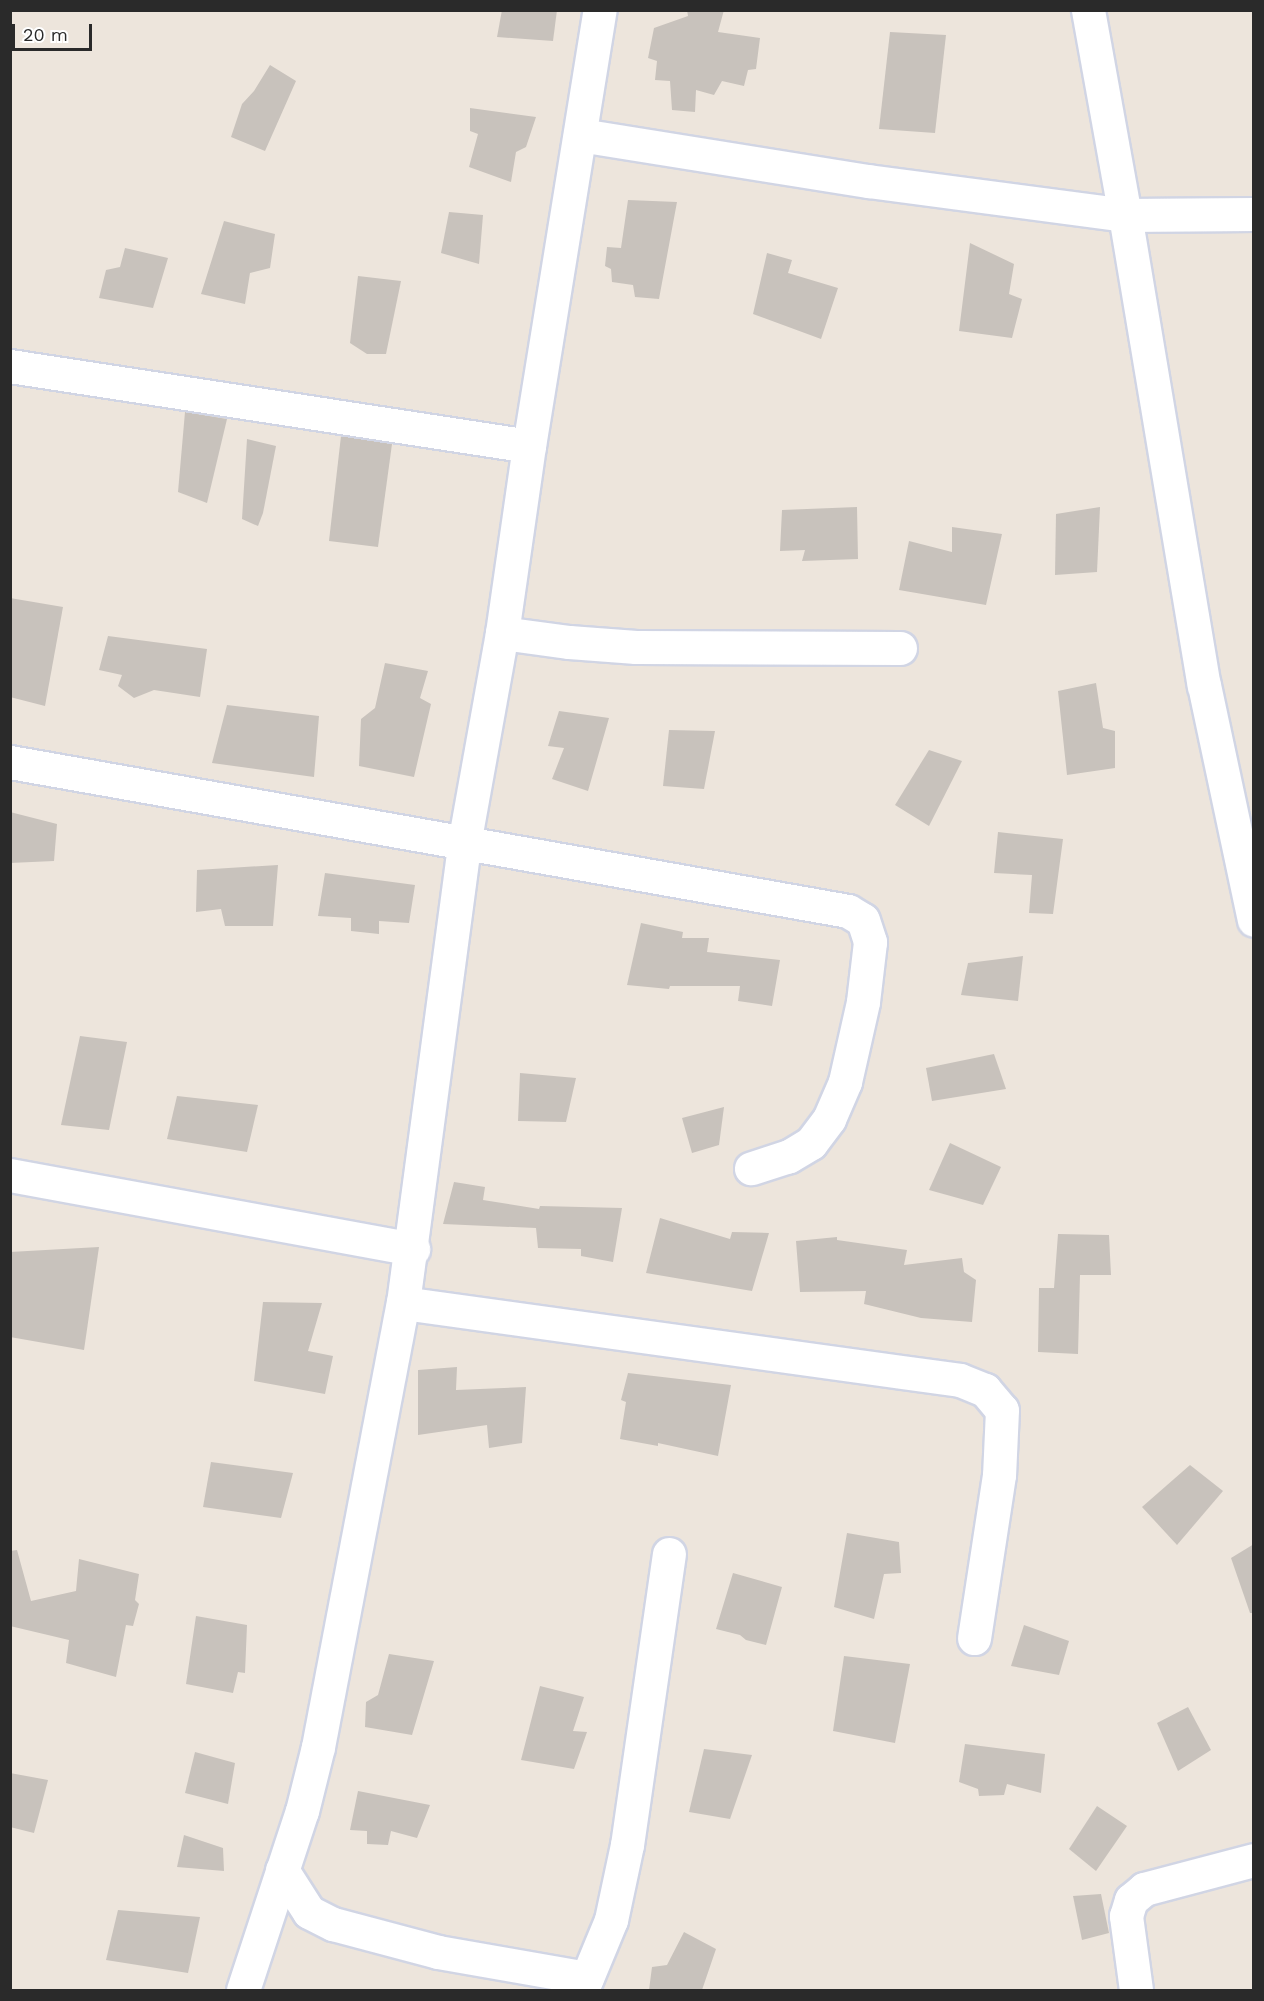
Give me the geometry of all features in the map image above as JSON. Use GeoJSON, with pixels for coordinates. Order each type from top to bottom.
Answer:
{"type":"FeatureCollection","features":[{"type":"Feature","properties":{"kind":"street"},"geometry":{"type":"LineString","coordinates":[[243,1990],[302,1811],[318,1747],[403,1303],[412,1250],[464,844],[502,633],[529,446],[600,10]]}},
{"type":"Feature","properties":{"kind":"street"},"geometry":{"type":"LineString","coordinates":[[1088,10],[1204,685],[1254,920]]}},
{"type":"Feature","properties":{"kind":"street"},"geometry":{"type":"LineString","coordinates":[[580,135],[868,181],[1125,215],[1254,214]]}},
{"type":"Feature","properties":{"kind":"street"},"geometry":{"type":"LineString","coordinates":[[10,366],[529,446]]}},
{"type":"Feature","properties":{"kind":"street"},"geometry":{"type":"LineString","coordinates":[[502,633],[569,642],[636,647],[900,648]]}},
{"type":"Feature","properties":{"kind":"street"},"geometry":{"type":"LineString","coordinates":[[10,762],[848,911],[863,920],[870,942],[862,1002],[845,1082],[829,1119],[811,1143],[789,1156],[751,1168]]}},
{"type":"Feature","properties":{"kind":"street"},"geometry":{"type":"LineString","coordinates":[[10,1175],[412,1250]]}},
{"type":"Feature","properties":{"kind":"street"},"geometry":{"type":"LineString","coordinates":[[403,1303],[960,1380],[985,1390],[1002,1410],[999,1475],[974,1638]]}},
{"type":"Feature","properties":{"kind":"street"},"geometry":{"type":"LineString","coordinates":[[282,1870],[309,1912],[333,1924],[438,1952],[585,1984],[611,1920],[627,1845],[669,1554]]}},
{"type":"Feature","properties":{"kind":"street"},"geometry":{"type":"LineString","coordinates":[[1136,1990],[1125,1916],[1131,1900],[1144,1889],[1254,1860]]}},
{"type":"Feature","properties":{"kind":"building"},"geometry":{"type":"Polygon","coordinates":[[[502,10],[557,10],[553,41],[497,37],[502,10]]]}},
{"type":"Feature","properties":{"kind":"building"},"geometry":{"type":"Polygon","coordinates":[[[687,10],[724,10],[718,32],[760,38],[756,69],[748,70],[744,86],[722,81],[714,95],[696,90],[695,112],[672,110],[670,81],[655,80],[657,61],[648,58],[654,28],[688,16],[687,10]]]}},
{"type":"Feature","properties":{"kind":"building"},"geometry":{"type":"Polygon","coordinates":[[[890,32],[946,35],[935,133],[879,129],[890,32]]]}},
{"type":"Feature","properties":{"kind":"building"},"geometry":{"type":"Polygon","coordinates":[[[270,65],[296,81],[265,151],[231,137],[242,104],[254,91],[270,65]]]}},
{"type":"Feature","properties":{"kind":"building"},"geometry":{"type":"Polygon","coordinates":[[[470,108],[536,117],[526,147],[516,152],[511,182],[469,167],[478,134],[470,131],[470,108]]]}},
{"type":"Feature","properties":{"kind":"building"},"geometry":{"type":"Polygon","coordinates":[[[628,200],[677,202],[659,299],[635,297],[633,285],[612,282],[611,269],[605,266],[607,247],[621,248],[628,200]]]}},
{"type":"Feature","properties":{"kind":"building"},"geometry":{"type":"Polygon","coordinates":[[[449,212],[483,215],[479,264],[441,253],[449,212]]]}},
{"type":"Feature","properties":{"kind":"building"},"geometry":{"type":"Polygon","coordinates":[[[224,221],[275,234],[270,268],[250,273],[245,304],[201,294],[224,221]]]}},
{"type":"Feature","properties":{"kind":"building"},"geometry":{"type":"Polygon","coordinates":[[[970,243],[1014,264],[1009,294],[1022,299],[1012,338],[959,331],[970,243]]]}},
{"type":"Feature","properties":{"kind":"building"},"geometry":{"type":"Polygon","coordinates":[[[125,248],[168,258],[153,308],[99,298],[106,270],[120,267],[125,248]]]}},
{"type":"Feature","properties":{"kind":"building"},"geometry":{"type":"Polygon","coordinates":[[[767,253],[792,260],[788,273],[838,288],[821,339],[753,314],[767,253]]]}},
{"type":"Feature","properties":{"kind":"building"},"geometry":{"type":"Polygon","coordinates":[[[358,276],[401,281],[386,354],[367,354],[350,343],[358,276]]]}},
{"type":"Feature","properties":{"kind":"building"},"geometry":{"type":"Polygon","coordinates":[[[185,412],[227,419],[207,503],[178,492],[185,412]]]}},
{"type":"Feature","properties":{"kind":"building"},"geometry":{"type":"Polygon","coordinates":[[[341,436],[392,444],[378,547],[329,541],[341,436]]]}},
{"type":"Feature","properties":{"kind":"building"},"geometry":{"type":"Polygon","coordinates":[[[247,439],[276,446],[263,513],[258,526],[242,519],[247,439]]]}},
{"type":"Feature","properties":{"kind":"building"},"geometry":{"type":"Polygon","coordinates":[[[857,507],[858,559],[802,561],[805,550],[780,551],[782,510],[857,507]]]}},
{"type":"Feature","properties":{"kind":"building"},"geometry":{"type":"Polygon","coordinates":[[[1100,507],[1097,572],[1055,575],[1056,514],[1100,507]]]}},
{"type":"Feature","properties":{"kind":"building"},"geometry":{"type":"Polygon","coordinates":[[[952,527],[1002,534],[986,605],[899,590],[909,541],[952,552],[952,527]]]}},
{"type":"Feature","properties":{"kind":"building"},"geometry":{"type":"Polygon","coordinates":[[[10,598],[63,607],[45,706],[10,697],[10,598]]]}},
{"type":"Feature","properties":{"kind":"building"},"geometry":{"type":"Polygon","coordinates":[[[108,636],[207,649],[200,697],[154,690],[134,698],[118,686],[122,675],[99,670],[108,636]]]}},
{"type":"Feature","properties":{"kind":"building"},"geometry":{"type":"Polygon","coordinates":[[[385,663],[428,671],[420,698],[431,704],[414,777],[359,766],[361,719],[375,708],[385,663]]]}},
{"type":"Feature","properties":{"kind":"building"},"geometry":{"type":"Polygon","coordinates":[[[1096,683],[1103,728],[1115,731],[1115,768],[1067,775],[1058,691],[1096,683]]]}},
{"type":"Feature","properties":{"kind":"building"},"geometry":{"type":"Polygon","coordinates":[[[227,705],[319,716],[314,777],[212,763],[227,705]]]}},
{"type":"Feature","properties":{"kind":"building"},"geometry":{"type":"Polygon","coordinates":[[[559,711],[609,718],[588,791],[552,779],[564,748],[548,746],[559,711]]]}},
{"type":"Feature","properties":{"kind":"building"},"geometry":{"type":"Polygon","coordinates":[[[669,730],[715,731],[704,789],[663,786],[669,730]]]}},
{"type":"Feature","properties":{"kind":"building"},"geometry":{"type":"Polygon","coordinates":[[[929,750],[962,761],[929,826],[895,805],[929,750]]]}},
{"type":"Feature","properties":{"kind":"building"},"geometry":{"type":"Polygon","coordinates":[[[10,812],[57,824],[54,861],[10,863],[10,812]]]}},
{"type":"Feature","properties":{"kind":"building"},"geometry":{"type":"Polygon","coordinates":[[[998,832],[1063,839],[1053,914],[1029,913],[1032,875],[994,873],[998,832]]]}},
{"type":"Feature","properties":{"kind":"building"},"geometry":{"type":"Polygon","coordinates":[[[278,865],[273,926],[225,926],[221,909],[196,912],[197,870],[278,865]]]}},
{"type":"Feature","properties":{"kind":"building"},"geometry":{"type":"Polygon","coordinates":[[[325,873],[415,885],[409,923],[379,921],[379,934],[351,931],[351,918],[318,916],[325,873]]]}},
{"type":"Feature","properties":{"kind":"building"},"geometry":{"type":"Polygon","coordinates":[[[641,923],[683,932],[682,938],[709,938],[707,952],[780,960],[772,1006],[738,1001],[740,986],[670,986],[669,989],[627,985],[641,923]]]}},
{"type":"Feature","properties":{"kind":"building"},"geometry":{"type":"Polygon","coordinates":[[[1023,956],[1018,1001],[961,995],[968,963],[1023,956]]]}},
{"type":"Feature","properties":{"kind":"building"},"geometry":{"type":"Polygon","coordinates":[[[80,1036],[127,1042],[109,1130],[61,1125],[80,1036]]]}},
{"type":"Feature","properties":{"kind":"building"},"geometry":{"type":"Polygon","coordinates":[[[994,1054],[1006,1089],[932,1101],[926,1068],[994,1054]]]}},
{"type":"Feature","properties":{"kind":"building"},"geometry":{"type":"Polygon","coordinates":[[[520,1073],[576,1078],[566,1122],[518,1121],[520,1073]]]}},
{"type":"Feature","properties":{"kind":"building"},"geometry":{"type":"Polygon","coordinates":[[[177,1096],[258,1105],[247,1152],[167,1139],[177,1096]]]}},
{"type":"Feature","properties":{"kind":"building"},"geometry":{"type":"Polygon","coordinates":[[[724,1107],[719,1145],[692,1153],[682,1118],[724,1107]]]}},
{"type":"Feature","properties":{"kind":"building"},"geometry":{"type":"Polygon","coordinates":[[[950,1143],[1001,1167],[983,1205],[929,1190],[950,1143]]]}},
{"type":"Feature","properties":{"kind":"building"},"geometry":{"type":"Polygon","coordinates":[[[454,1182],[485,1187],[483,1200],[539,1209],[540,1206],[622,1208],[613,1262],[581,1256],[581,1249],[538,1248],[536,1228],[443,1224],[454,1182]]]}},
{"type":"Feature","properties":{"kind":"building"},"geometry":{"type":"Polygon","coordinates":[[[660,1218],[730,1239],[732,1232],[769,1233],[752,1291],[646,1273],[660,1218]]]}},
{"type":"Feature","properties":{"kind":"building"},"geometry":{"type":"Polygon","coordinates":[[[1058,1234],[1109,1235],[1111,1275],[1080,1275],[1078,1354],[1038,1352],[1039,1288],[1054,1288],[1058,1234]]]}},
{"type":"Feature","properties":{"kind":"building"},"geometry":{"type":"Polygon","coordinates":[[[837,1237],[837,1240],[907,1250],[904,1265],[962,1258],[964,1272],[976,1280],[972,1322],[921,1318],[864,1304],[866,1291],[800,1292],[796,1241],[837,1237]]]}},
{"type":"Feature","properties":{"kind":"building"},"geometry":{"type":"Polygon","coordinates":[[[99,1247],[84,1350],[10,1337],[10,1252],[99,1247]]]}},
{"type":"Feature","properties":{"kind":"building"},"geometry":{"type":"Polygon","coordinates":[[[263,1302],[322,1303],[308,1351],[333,1356],[325,1394],[254,1381],[263,1302]]]}},
{"type":"Feature","properties":{"kind":"building"},"geometry":{"type":"Polygon","coordinates":[[[457,1367],[456,1390],[526,1387],[522,1443],[489,1448],[487,1425],[418,1435],[418,1370],[457,1367]]]}},
{"type":"Feature","properties":{"kind":"building"},"geometry":{"type":"Polygon","coordinates":[[[628,1373],[731,1385],[718,1456],[658,1443],[658,1446],[620,1439],[626,1402],[621,1400],[628,1373]]]}},
{"type":"Feature","properties":{"kind":"building"},"geometry":{"type":"Polygon","coordinates":[[[211,1462],[293,1473],[281,1518],[203,1507],[211,1462]]]}},
{"type":"Feature","properties":{"kind":"building"},"geometry":{"type":"Polygon","coordinates":[[[1190,1465],[1223,1491],[1177,1545],[1142,1507],[1190,1465]]]}},
{"type":"Feature","properties":{"kind":"building"},"geometry":{"type":"Polygon","coordinates":[[[847,1533],[899,1542],[901,1573],[884,1574],[874,1619],[834,1607],[847,1533]]]}},
{"type":"Feature","properties":{"kind":"building"},"geometry":{"type":"Polygon","coordinates":[[[1254,1544],[1254,1613],[1250,1613],[1231,1558],[1254,1544]]]}},
{"type":"Feature","properties":{"kind":"building"},"geometry":{"type":"Polygon","coordinates":[[[17,1550],[31,1601],[76,1591],[79,1559],[139,1574],[135,1600],[139,1604],[133,1626],[126,1625],[116,1677],[66,1663],[69,1640],[10,1626],[10,1551],[17,1550]]]}},
{"type":"Feature","properties":{"kind":"building"},"geometry":{"type":"Polygon","coordinates":[[[733,1573],[782,1587],[766,1645],[716,1629],[733,1573]]]}},
{"type":"Feature","properties":{"kind":"building"},"geometry":{"type":"Polygon","coordinates":[[[196,1616],[247,1625],[245,1673],[238,1672],[233,1693],[186,1684],[196,1616]]]}},
{"type":"Feature","properties":{"kind":"building"},"geometry":{"type":"Polygon","coordinates":[[[1024,1625],[1069,1641],[1059,1675],[1011,1666],[1024,1625]]]}},
{"type":"Feature","properties":{"kind":"building"},"geometry":{"type":"Polygon","coordinates":[[[389,1654],[434,1661],[412,1735],[365,1727],[366,1702],[378,1695],[389,1654]]]}},
{"type":"Feature","properties":{"kind":"building"},"geometry":{"type":"Polygon","coordinates":[[[844,1656],[910,1664],[895,1743],[833,1731],[844,1656]]]}},
{"type":"Feature","properties":{"kind":"building"},"geometry":{"type":"Polygon","coordinates":[[[540,1686],[584,1697],[573,1731],[587,1732],[574,1769],[521,1760],[540,1686]]]}},
{"type":"Feature","properties":{"kind":"building"},"geometry":{"type":"Polygon","coordinates":[[[1188,1707],[1211,1750],[1178,1771],[1157,1723],[1188,1707]]]}},
{"type":"Feature","properties":{"kind":"building"},"geometry":{"type":"Polygon","coordinates":[[[965,1744],[1045,1754],[1041,1793],[1007,1784],[1004,1795],[979,1796],[978,1789],[959,1782],[965,1744]]]}},
{"type":"Feature","properties":{"kind":"building"},"geometry":{"type":"Polygon","coordinates":[[[704,1749],[752,1755],[730,1819],[689,1812],[704,1749]]]}},
{"type":"Feature","properties":{"kind":"building"},"geometry":{"type":"Polygon","coordinates":[[[195,1752],[235,1763],[228,1804],[185,1793],[195,1752]]]}},
{"type":"Feature","properties":{"kind":"building"},"geometry":{"type":"Polygon","coordinates":[[[10,1773],[48,1780],[34,1833],[10,1827],[10,1773]]]}},
{"type":"Feature","properties":{"kind":"building"},"geometry":{"type":"Polygon","coordinates":[[[358,1791],[430,1805],[417,1838],[391,1831],[388,1845],[367,1844],[367,1831],[350,1830],[358,1791]]]}},
{"type":"Feature","properties":{"kind":"building"},"geometry":{"type":"Polygon","coordinates":[[[1097,1806],[1127,1826],[1096,1871],[1069,1849],[1097,1806]]]}},
{"type":"Feature","properties":{"kind":"building"},"geometry":{"type":"Polygon","coordinates":[[[184,1835],[223,1848],[224,1871],[177,1867],[184,1835]]]}},
{"type":"Feature","properties":{"kind":"building"},"geometry":{"type":"Polygon","coordinates":[[[1101,1894],[1109,1933],[1082,1940],[1073,1896],[1101,1894]]]}},
{"type":"Feature","properties":{"kind":"building"},"geometry":{"type":"Polygon","coordinates":[[[118,1910],[200,1917],[188,1973],[106,1960],[118,1910]]]}},
{"type":"Feature","properties":{"kind":"building"},"geometry":{"type":"Polygon","coordinates":[[[684,1932],[716,1949],[702,1990],[649,1990],[652,1967],[667,1965],[684,1932]]]}}]}
